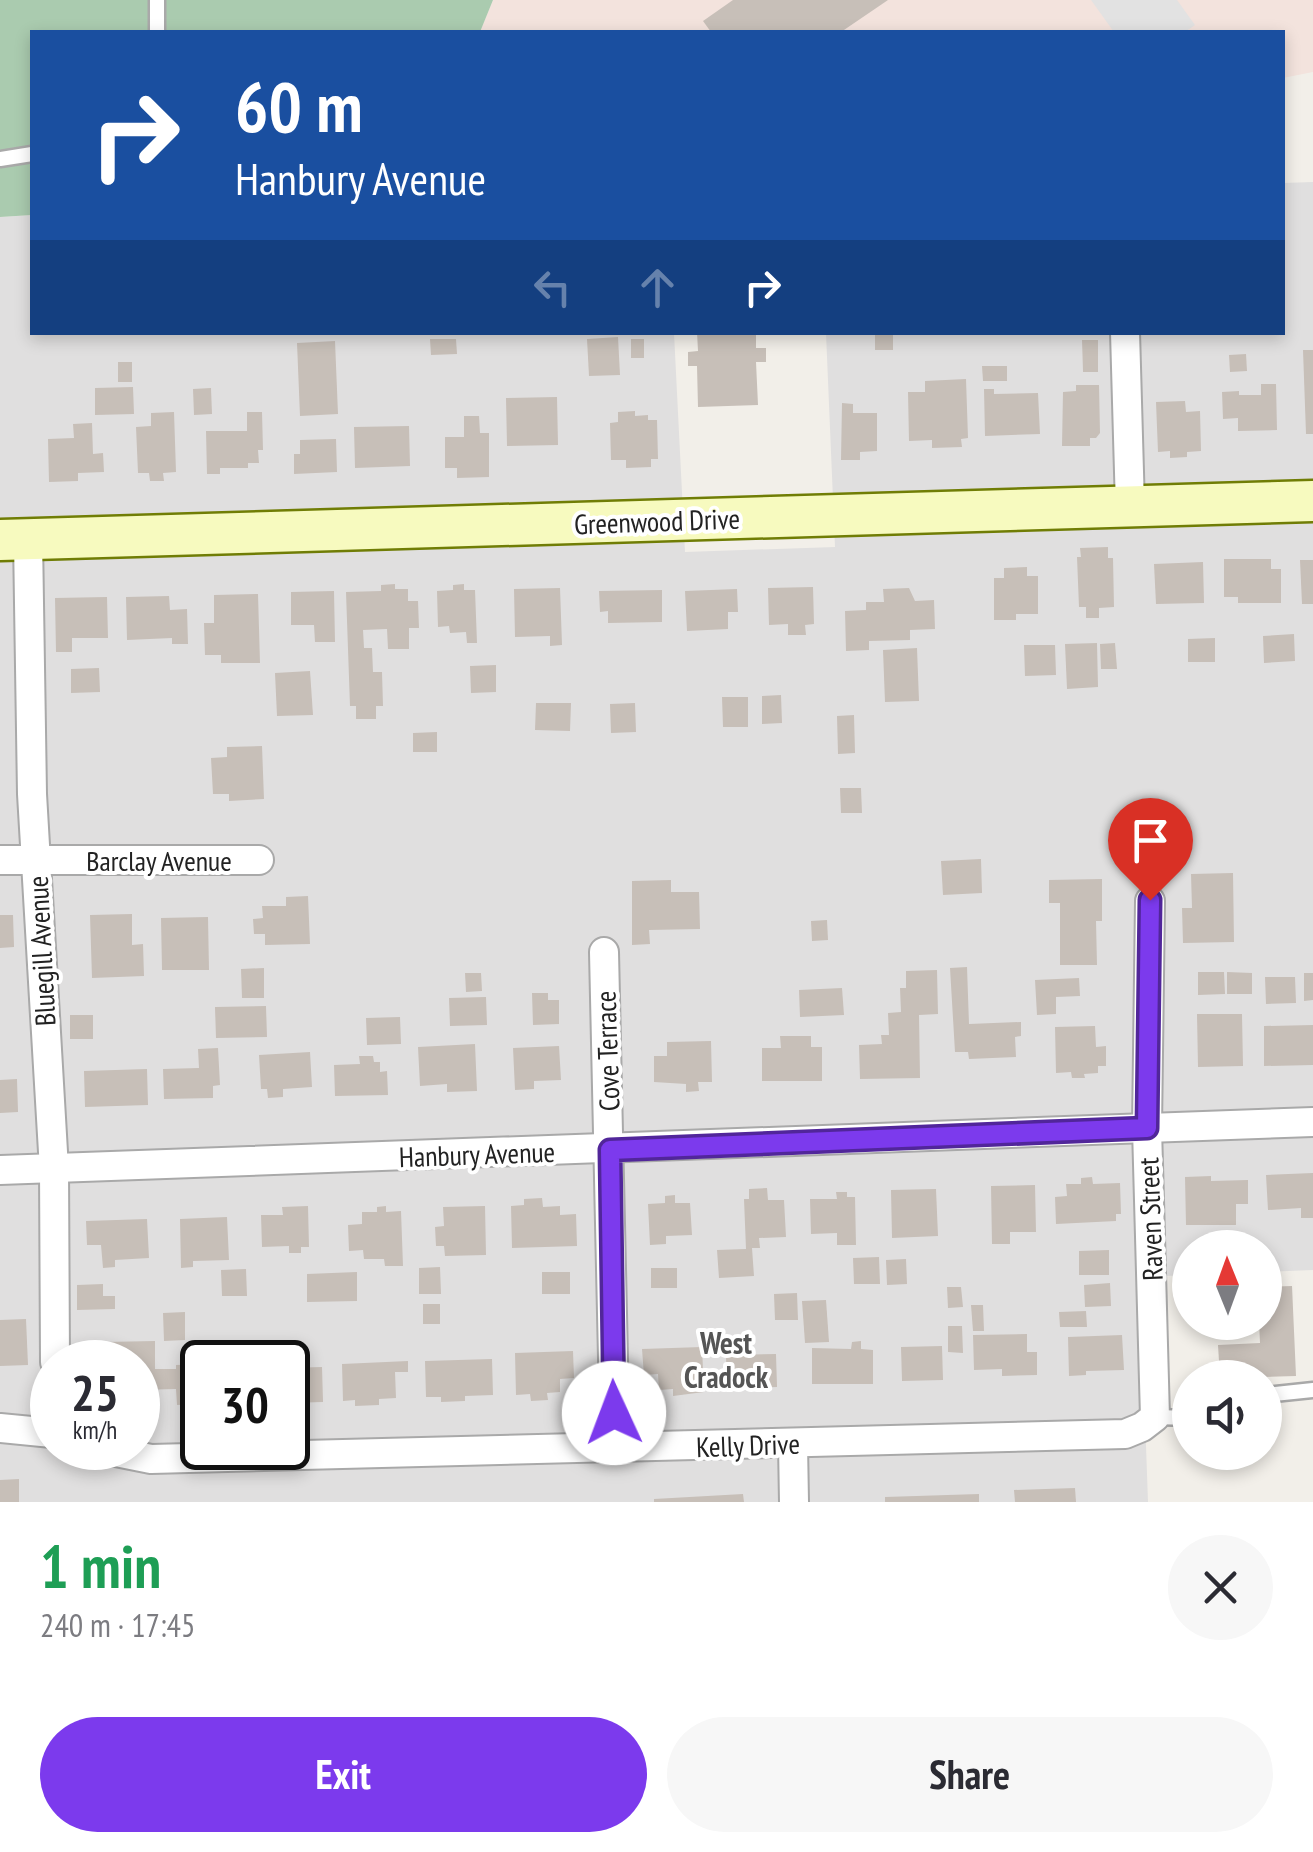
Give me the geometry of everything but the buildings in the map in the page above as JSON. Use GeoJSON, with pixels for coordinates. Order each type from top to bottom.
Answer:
{"type":"FeatureCollection","features":[{"type":"Feature","properties":{"kind":"street"},"geometry":{"type":"LineString","coordinates":[[1125,335],[1130,506]]}},
{"type":"Feature","properties":{"kind":"street","name":"Greenwood Drive"},"geometry":{"type":"LineString","coordinates":[[14,539],[1313,501]]}},
{"type":"Feature","properties":{"kind":"street","name":"Bluegill Avenue"},"geometry":{"type":"LineString","coordinates":[[14,539],[54,1168],[55,1340]]}},
{"type":"Feature","properties":{"kind":"street","name":"Barclay Avenue"},"geometry":{"type":"LineString","coordinates":[[0,860],[258,860]]}},
{"type":"Feature","properties":{"kind":"street","name":"Raven Street"},"geometry":{"type":"LineString","coordinates":[[1150,900],[1147,1128],[1155,1416]]}},
{"type":"Feature","properties":{"kind":"street","name":"Cove Terrace"},"geometry":{"type":"LineString","coordinates":[[604,952],[615,1450]]}},
{"type":"Feature","properties":{"kind":"street","name":"Hanbury Avenue"},"geometry":{"type":"LineString","coordinates":[[0,1170],[1313,1122]]}},
{"type":"Feature","properties":{"kind":"street","name":"Kelly Drive"},"geometry":{"type":"LineString","coordinates":[[160,1459],[1125,1434],[1155,1416]]}},
{"type":"Feature","properties":{"kind":"street"},"geometry":{"type":"LineString","coordinates":[[0,1428],[30,1431]]}},
{"type":"Feature","properties":{"kind":"street"},"geometry":{"type":"LineString","coordinates":[[794,1444],[794,1502]]}},
{"type":"Feature","properties":{"kind":"lane"},"geometry":{"type":"LineString","coordinates":[[156,30],[157,0]]}},
{"type":"Feature","properties":{"kind":"lane"},"geometry":{"type":"LineString","coordinates":[[0,159],[30,154]]}},
{"type":"Feature","properties":{"kind":"lane"},"geometry":{"type":"LineString","coordinates":[[1282,1394],[1313,1390]]}},
{"type":"Feature","properties":{"kind":"lane"},"geometry":{"type":"LineString","coordinates":[[1155,1416],[1172,1417]]}},
{"type":"Feature","properties":{"kind":"shaded area"},"geometry":{"type":"Polygon","coordinates":[[[493,0],[1313,0],[1313,72],[1285,78],[1285,30],[481,30],[493,0]]]}},
{"type":"Feature","properties":{"kind":"shaded area"},"geometry":{"type":"Polygon","coordinates":[[[1091,0],[1177,0],[1195,25],[1188,30],[1113,30],[1091,0]]]}},
{"type":"Feature","properties":{"kind":"shaded area"},"geometry":{"type":"Polygon","coordinates":[[[1313,182],[1313,1270],[1282,1271],[1282,1230],[1172,1230],[1172,1276],[1140,1277],[1148,1502],[0,1502],[0,217],[30,215],[30,335],[674,335],[685,552],[835,547],[826,335],[1285,335],[1285,183],[1313,182]]]}},
{"type":"Feature","properties":{"kind":"green space"},"geometry":{"type":"Polygon","coordinates":[[[0,0],[493,0],[481,30],[30,30],[30,215],[0,217],[0,0]]]}},
{"type":"Feature","properties":{"kind":"district","name":"West Cradock"},"geometry":{"type":"Point","coordinates":[726,1359]}},
{"type":"Feature","properties":{"kind":"route"},"geometry":{"type":"LineString","coordinates":[[614,1413],[610,1150],[1147,1128],[1150,900]]}}]}
